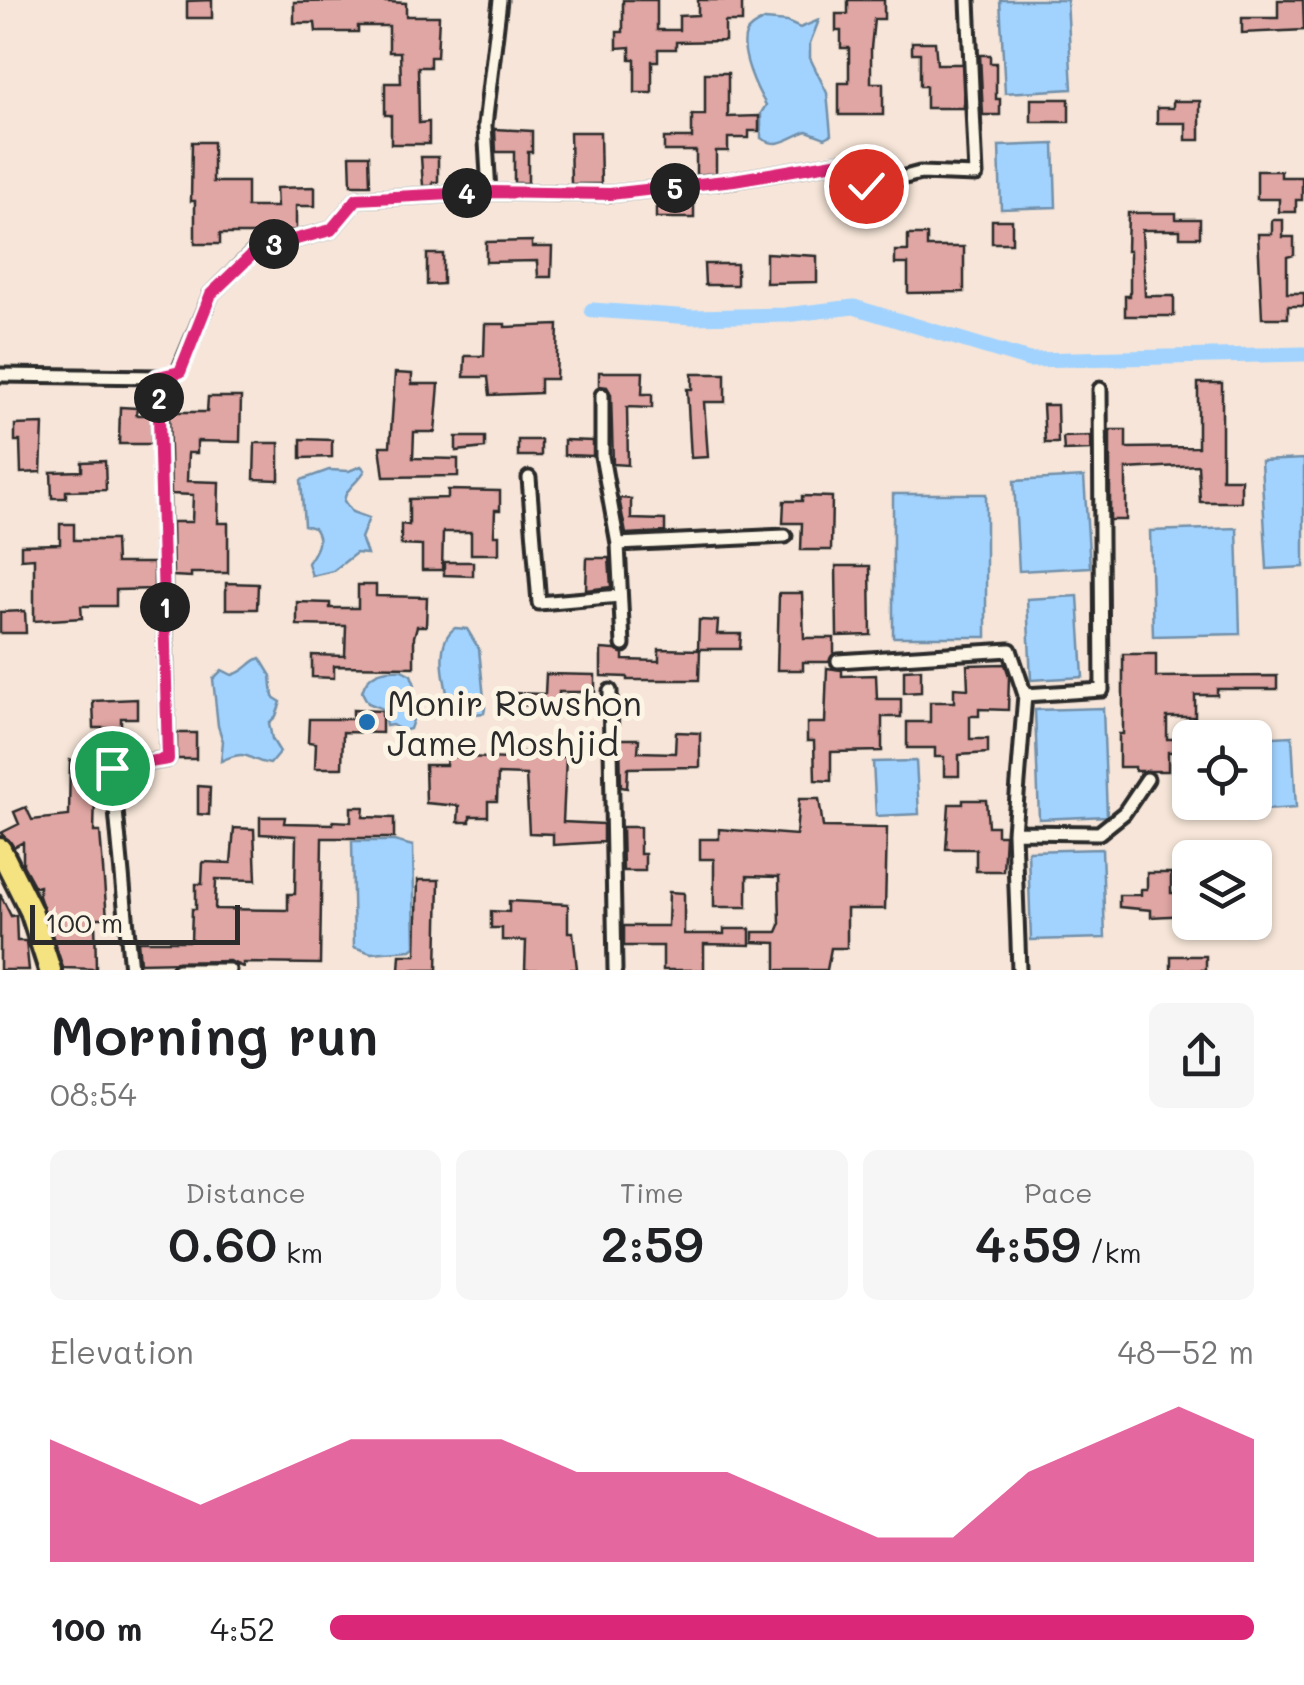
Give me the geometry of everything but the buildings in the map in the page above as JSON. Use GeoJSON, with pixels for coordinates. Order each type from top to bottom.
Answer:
{"type":"FeatureCollection","features":[{"type":"Feature","properties":{"kind":"highway"},"geometry":{"type":"LineString","coordinates":[[0,849],[31,911],[50,970]]}},
{"type":"Feature","properties":{"kind":"highway"},"geometry":{"type":"LineString","coordinates":[[0,869],[23,920],[38,970]]}},
{"type":"Feature","properties":{"kind":"street"},"geometry":{"type":"LineString","coordinates":[[489,192],[485,124],[500,0]]}},
{"type":"Feature","properties":{"kind":"street"},"geometry":{"type":"LineString","coordinates":[[0,376],[158,377],[180,372],[211,294],[258,249],[331,230],[357,199],[489,192],[610,194],[734,180],[846,161],[866,186],[920,174],[976,175],[968,0]]}},
{"type":"Feature","properties":{"kind":"street"},"geometry":{"type":"LineString","coordinates":[[132,970],[112,768],[168,759],[158,377]]}},
{"type":"Feature","properties":{"kind":"street"},"geometry":{"type":"LineString","coordinates":[[1025,695],[1102,690],[1100,389]]}},
{"type":"Feature","properties":{"kind":"street"},"geometry":{"type":"LineString","coordinates":[[602,396],[602,456],[618,544],[623,645]]}},
{"type":"Feature","properties":{"kind":"street"},"geometry":{"type":"LineString","coordinates":[[529,478],[538,603],[620,596]]}},
{"type":"Feature","properties":{"kind":"street"},"geometry":{"type":"LineString","coordinates":[[618,544],[785,536]]}},
{"type":"Feature","properties":{"kind":"street"},"geometry":{"type":"LineString","coordinates":[[838,662],[1010,650],[1025,695],[1014,832],[1020,970]]}},
{"type":"Feature","properties":{"kind":"street"},"geometry":{"type":"LineString","coordinates":[[610,691],[615,970]]}},
{"type":"Feature","properties":{"kind":"street"},"geometry":{"type":"LineString","coordinates":[[1014,832],[1099,832],[1124,813],[1146,779]]}},
{"type":"Feature","properties":{"kind":"street"},"geometry":{"type":"LineString","coordinates":[[178,970],[230,970]]}},
{"type":"Feature","properties":{"kind":"water"},"geometry":{"type":"Polygon","coordinates":[[[1000,0],[1067,0],[1072,89],[1005,93],[1000,0]]]}},
{"type":"Feature","properties":{"kind":"water"},"geometry":{"type":"Polygon","coordinates":[[[765,20],[800,28],[819,20],[810,43],[810,58],[827,93],[831,135],[825,138],[807,131],[779,143],[761,138],[761,113],[766,105],[750,71],[744,42],[749,29],[765,20]]]}},
{"type":"Feature","properties":{"kind":"water"},"geometry":{"type":"Polygon","coordinates":[[[1054,144],[1056,207],[1001,209],[999,146],[1054,144]]]}},
{"type":"Feature","properties":{"kind":"water"},"geometry":{"type":"Polygon","coordinates":[[[1304,459],[1304,567],[1267,569],[1261,461],[1304,459]]]}},
{"type":"Feature","properties":{"kind":"water"},"geometry":{"type":"Polygon","coordinates":[[[361,466],[365,470],[344,501],[352,512],[369,518],[361,538],[367,554],[356,553],[333,571],[312,576],[308,563],[318,537],[314,528],[304,525],[301,480],[329,470],[349,471],[361,466]]]}},
{"type":"Feature","properties":{"kind":"water"},"geometry":{"type":"Polygon","coordinates":[[[1084,477],[1090,567],[1019,571],[1014,481],[1084,477]]]}},
{"type":"Feature","properties":{"kind":"water"},"geometry":{"type":"Polygon","coordinates":[[[893,494],[986,494],[986,637],[893,637],[893,494]]]}},
{"type":"Feature","properties":{"kind":"water"},"geometry":{"type":"Polygon","coordinates":[[[1237,528],[1240,634],[1153,636],[1150,531],[1237,528]]]}},
{"type":"Feature","properties":{"kind":"water"},"geometry":{"type":"Polygon","coordinates":[[[1078,596],[1083,677],[1031,680],[1027,599],[1078,596]]]}},
{"type":"Feature","properties":{"kind":"water"},"geometry":{"type":"Polygon","coordinates":[[[455,628],[467,629],[479,649],[484,713],[452,716],[442,657],[448,635],[455,628]]]}},
{"type":"Feature","properties":{"kind":"water"},"geometry":{"type":"Polygon","coordinates":[[[260,658],[271,676],[273,697],[281,702],[269,723],[280,752],[270,764],[243,755],[221,761],[223,741],[213,679],[222,670],[232,675],[260,658]]]}},
{"type":"Feature","properties":{"kind":"water"},"geometry":{"type":"Polygon","coordinates":[[[402,670],[411,675],[415,685],[403,696],[413,720],[410,729],[403,731],[386,726],[383,709],[368,703],[362,692],[377,673],[402,670]]]}},
{"type":"Feature","properties":{"kind":"water"},"geometry":{"type":"Polygon","coordinates":[[[1103,708],[1107,816],[1039,819],[1035,710],[1103,708]]]}},
{"type":"Feature","properties":{"kind":"water"},"geometry":{"type":"Polygon","coordinates":[[[1292,736],[1296,808],[1272,809],[1272,737],[1292,736]]]}},
{"type":"Feature","properties":{"kind":"water"},"geometry":{"type":"Polygon","coordinates":[[[916,761],[919,814],[876,816],[873,762],[916,761]]]}},
{"type":"Feature","properties":{"kind":"water"},"geometry":{"type":"Polygon","coordinates":[[[352,841],[394,841],[413,846],[415,947],[411,950],[371,953],[354,947],[352,841]]]}},
{"type":"Feature","properties":{"kind":"water"},"geometry":{"type":"Polygon","coordinates":[[[1102,849],[1105,938],[1031,940],[1028,851],[1102,849]]]}},
{"type":"Feature","properties":{"kind":"waterway"},"geometry":{"type":"LineString","coordinates":[[592,310],[692,317],[785,315],[854,307],[1029,360],[1304,354]]}},
{"type":"Feature","properties":{"kind":"place","name":"Monir Rowshon Jame Moshjid"},"geometry":{"type":"Point","coordinates":[367,722]}},
{"type":"Feature","properties":{"kind":"route"},"geometry":{"type":"LineString","coordinates":[[112,768],[168,759],[158,377],[180,372],[211,294],[258,249],[331,230],[357,199],[489,192],[610,194],[734,180],[846,161],[866,186]]}}]}
